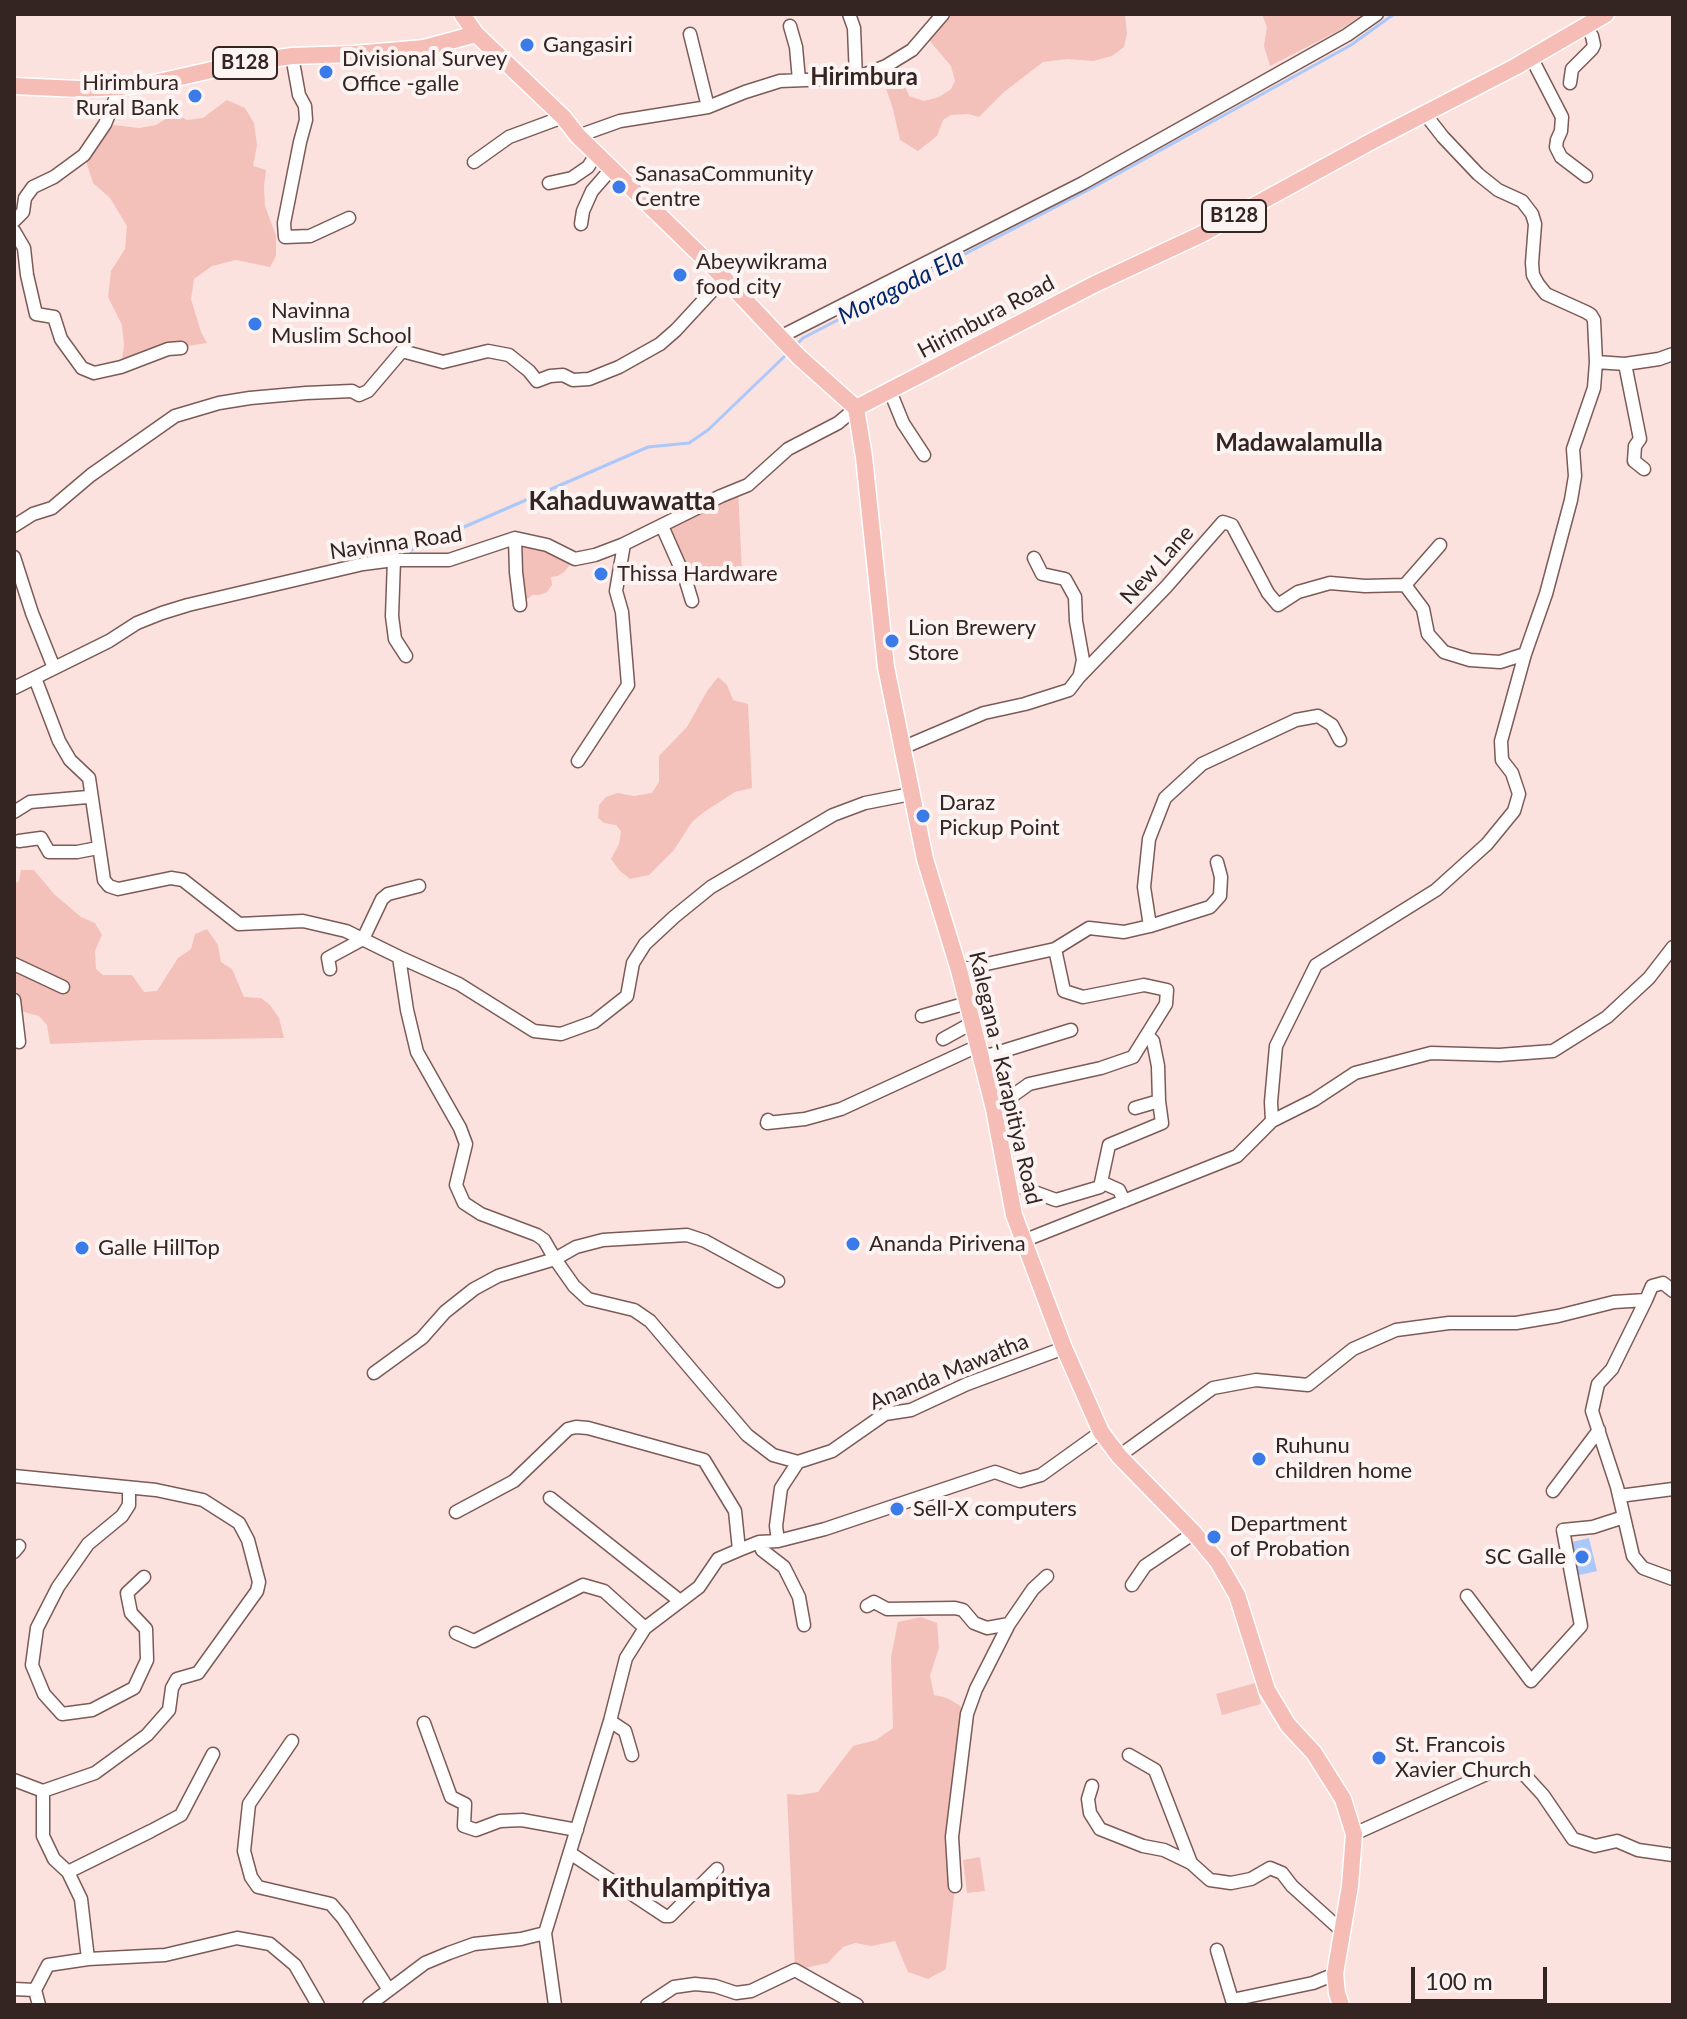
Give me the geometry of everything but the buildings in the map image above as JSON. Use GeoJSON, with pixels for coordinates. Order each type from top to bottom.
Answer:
{"type":"FeatureCollection","features":[{"type":"Feature","properties":{"kind":"main road"},"geometry":{"type":"LineString","coordinates":[[462,14],[476,34],[563,117],[578,136],[724,278],[799,357],[856,408]]}},
{"type":"Feature","properties":{"kind":"main road","name":"Hirimbura Road"},"geometry":{"type":"LineString","coordinates":[[856,408],[1095,284],[1202,234],[1606,14]]}},
{"type":"Feature","properties":{"kind":"main road","name":"B128"},"geometry":{"type":"LineString","coordinates":[[14,86],[120,87],[292,56],[412,49],[476,34]]}},
{"type":"Feature","properties":{"kind":"main road","name":"Kalegana - Karapitiya Road"},"geometry":{"type":"LineString","coordinates":[[856,408],[886,667],[925,859],[979,1049],[1014,1215],[1064,1348],[1101,1432],[1119,1456],[1218,1562],[1237,1595],[1267,1690],[1288,1725],[1314,1753],[1343,1799],[1354,1834],[1350,1886],[1335,1974],[1341,2005]]}},
{"type":"Feature","properties":{"kind":"street"},"geometry":{"type":"LineString","coordinates":[[849,14],[854,28],[856,78]]}},
{"type":"Feature","properties":{"kind":"street"},"geometry":{"type":"LineString","coordinates":[[578,136],[620,121],[708,107],[780,81],[856,78],[886,66],[912,50],[943,14]]}},
{"type":"Feature","properties":{"kind":"street"},"geometry":{"type":"LineString","coordinates":[[782,339],[1083,183],[1347,35],[1377,14]]}},
{"type":"Feature","properties":{"kind":"street"},"geometry":{"type":"LineString","coordinates":[[1570,83],[1572,69],[1594,45],[1585,25]]}},
{"type":"Feature","properties":{"kind":"street"},"geometry":{"type":"LineString","coordinates":[[790,26],[796,47],[799,80]]}},
{"type":"Feature","properties":{"kind":"street"},"geometry":{"type":"LineString","coordinates":[[690,34],[708,107]]}},
{"type":"Feature","properties":{"kind":"street"},"geometry":{"type":"LineString","coordinates":[[292,56],[306,120],[284,223],[285,237],[310,236],[349,218]]}},
{"type":"Feature","properties":{"kind":"street"},"geometry":{"type":"LineString","coordinates":[[1531,57],[1562,117],[1556,147],[1561,157],[1586,176]]}},
{"type":"Feature","properties":{"kind":"street"},"geometry":{"type":"LineString","coordinates":[[14,221],[23,212],[25,198],[33,187],[54,177],[84,155],[105,124],[120,87]]}},
{"type":"Feature","properties":{"kind":"street"},"geometry":{"type":"LineString","coordinates":[[1272,1121],[1276,1046],[1316,965],[1436,890],[1487,844],[1514,811],[1519,794],[1512,773],[1502,760],[1501,741],[1571,500],[1575,476],[1573,449],[1594,388],[1594,320],[1591,315],[1546,294],[1538,284],[1533,275],[1535,224],[1532,214],[1522,201],[1498,190],[1478,174],[1425,114]]}},
{"type":"Feature","properties":{"kind":"street"},"geometry":{"type":"LineString","coordinates":[[474,162],[509,137],[563,117]]}},
{"type":"Feature","properties":{"kind":"street"},"geometry":{"type":"LineString","coordinates":[[549,183],[572,178],[588,167],[597,153]]}},
{"type":"Feature","properties":{"kind":"street"},"geometry":{"type":"LineString","coordinates":[[581,224],[592,191],[612,168]]}},
{"type":"Feature","properties":{"kind":"street"},"geometry":{"type":"LineString","coordinates":[[14,231],[24,248],[36,314],[54,317],[61,339],[82,368],[94,373],[121,367],[168,349],[181,348]]}},
{"type":"Feature","properties":{"kind":"street"},"geometry":{"type":"LineString","coordinates":[[14,526],[33,514],[52,508],[91,475],[170,419],[235,400],[352,391],[359,395],[368,391],[402,351],[443,362],[488,351],[509,355],[537,381],[563,375],[573,380],[589,379],[619,367],[660,344],[724,278]]}},
{"type":"Feature","properties":{"kind":"street"},"geometry":{"type":"LineString","coordinates":[[1596,362],[1625,364],[1673,354]]}},
{"type":"Feature","properties":{"kind":"street"},"geometry":{"type":"LineString","coordinates":[[1625,364],[1640,439],[1635,446],[1634,461],[1644,469]]}},
{"type":"Feature","properties":{"kind":"street"},"geometry":{"type":"LineString","coordinates":[[890,391],[903,423],[924,455]]}},
{"type":"Feature","properties":{"kind":"street"},"geometry":{"type":"LineString","coordinates":[[520,605],[515,538],[547,545],[575,559],[624,544],[748,485],[788,449],[838,423],[856,408]]}},
{"type":"Feature","properties":{"kind":"street","name":"New Lane"},"geometry":{"type":"LineString","coordinates":[[902,748],[984,713],[1069,690],[1223,522],[1232,525],[1268,593],[1278,605],[1298,592],[1330,583],[1405,585]]}},
{"type":"Feature","properties":{"kind":"street"},"geometry":{"type":"LineString","coordinates":[[662,526],[692,601]]}},
{"type":"Feature","properties":{"kind":"street","name":"Navinna Road"},"geometry":{"type":"LineString","coordinates":[[14,688],[109,641],[137,623],[188,605],[363,564],[394,560],[449,560],[515,538]]}},
{"type":"Feature","properties":{"kind":"street"},"geometry":{"type":"LineString","coordinates":[[578,761],[628,685],[622,612],[616,591],[624,544]]}},
{"type":"Feature","properties":{"kind":"street"},"geometry":{"type":"LineString","coordinates":[[1440,545],[1405,585],[1423,609],[1428,634],[1444,652],[1470,660],[1500,662],[1525,654]]}},
{"type":"Feature","properties":{"kind":"street"},"geometry":{"type":"LineString","coordinates":[[14,557],[32,613],[56,667]]}},
{"type":"Feature","properties":{"kind":"street"},"geometry":{"type":"LineString","coordinates":[[1034,558],[1042,574],[1065,579],[1075,597],[1083,660],[1079,677]]}},
{"type":"Feature","properties":{"kind":"street"},"geometry":{"type":"LineString","coordinates":[[394,560],[392,616],[395,639],[406,656]]}},
{"type":"Feature","properties":{"kind":"street"},"geometry":{"type":"LineString","coordinates":[[35,678],[59,741],[70,760],[89,778],[98,848],[104,880],[109,886],[118,889],[171,878],[183,880],[239,924],[303,921],[346,931],[459,984],[534,1031],[561,1034],[594,1022],[627,996],[633,963],[645,944],[711,887],[833,815],[865,803],[911,794]]}},
{"type":"Feature","properties":{"kind":"street"},"geometry":{"type":"LineString","coordinates":[[1150,926],[1144,887],[1149,839],[1165,798],[1202,764],[1296,720],[1318,716],[1332,725],[1340,740]]}},
{"type":"Feature","properties":{"kind":"street"},"geometry":{"type":"LineString","coordinates":[[14,812],[30,802],[91,795]]}},
{"type":"Feature","properties":{"kind":"street"},"geometry":{"type":"LineString","coordinates":[[19,841],[41,838],[49,852],[98,848]]}},
{"type":"Feature","properties":{"kind":"street"},"geometry":{"type":"LineString","coordinates":[[959,970],[1055,949],[1089,928],[1124,932],[1210,907],[1220,896],[1221,877],[1217,862]]}},
{"type":"Feature","properties":{"kind":"street"},"geometry":{"type":"LineString","coordinates":[[330,969],[328,958],[363,939],[382,899],[388,894],[419,886]]}},
{"type":"Feature","properties":{"kind":"street"},"geometry":{"type":"LineString","coordinates":[[1023,1241],[1237,1156],[1272,1121],[1314,1100],[1355,1073],[1431,1053],[1499,1055],[1553,1051],[1607,1017],[1649,978],[1673,947]]}},
{"type":"Feature","properties":{"kind":"street"},"geometry":{"type":"LineString","coordinates":[[994,1109],[1029,1084],[1101,1068],[1133,1057],[1166,1004],[1167,990],[1144,985],[1083,997],[1064,991],[1055,949]]}},
{"type":"Feature","properties":{"kind":"street"},"geometry":{"type":"LineString","coordinates":[[399,957],[417,1052],[466,1144],[456,1185],[464,1203],[481,1214],[544,1240],[574,1286],[588,1299],[634,1310],[650,1321],[747,1435],[773,1455],[798,1462],[781,1488],[776,1526],[778,1541]]}},
{"type":"Feature","properties":{"kind":"street"},"geometry":{"type":"LineString","coordinates":[[14,964],[63,987]]}},
{"type":"Feature","properties":{"kind":"street"},"geometry":{"type":"LineString","coordinates":[[14,1000],[19,1042]]}},
{"type":"Feature","properties":{"kind":"street"},"geometry":{"type":"LineString","coordinates":[[922,1016],[967,1003]]}},
{"type":"Feature","properties":{"kind":"street"},"geometry":{"type":"LineString","coordinates":[[943,1039],[972,1023]]}},
{"type":"Feature","properties":{"kind":"street"},"geometry":{"type":"LineString","coordinates":[[768,1120],[767,1123],[805,1119],[841,1109],[979,1049],[990,1055],[1071,1030]]}},
{"type":"Feature","properties":{"kind":"street"},"geometry":{"type":"LineString","coordinates":[[1007,1182],[1056,1200],[1100,1187],[1109,1145],[1162,1123],[1158,1066],[1153,1041],[1147,1035]]}},
{"type":"Feature","properties":{"kind":"street"},"geometry":{"type":"LineString","coordinates":[[1135,1108],[1159,1101]]}},
{"type":"Feature","properties":{"kind":"street"},"geometry":{"type":"LineString","coordinates":[[1101,1182],[1119,1190],[1124,1201]]}},
{"type":"Feature","properties":{"kind":"street"},"geometry":{"type":"LineString","coordinates":[[374,1373],[422,1338],[445,1312],[474,1289],[498,1276],[555,1259],[576,1247],[603,1240],[687,1235],[705,1241],[778,1281]]}},
{"type":"Feature","properties":{"kind":"street"},"geometry":{"type":"LineString","coordinates":[[1673,1291],[1663,1283],[1652,1286],[1612,1369],[1598,1384],[1592,1411],[1619,1496],[1633,1556],[1643,1568],[1673,1579]]}},
{"type":"Feature","properties":{"kind":"street"},"geometry":{"type":"LineString","coordinates":[[1119,1456],[1213,1388],[1256,1380],[1308,1385],[1353,1349],[1396,1330],[1449,1323],[1516,1323],[1614,1302],[1646,1300]]}},
{"type":"Feature","properties":{"kind":"street","name":"Ananda Mawatha"},"geometry":{"type":"LineString","coordinates":[[798,1462],[832,1451],[885,1414],[911,1410],[967,1384],[1064,1348]]}},
{"type":"Feature","properties":{"kind":"street"},"geometry":{"type":"LineString","coordinates":[[456,1512],[514,1481],[568,1429],[588,1428],[704,1460],[735,1511],[739,1550]]}},
{"type":"Feature","properties":{"kind":"street"},"geometry":{"type":"LineString","coordinates":[[1553,1491],[1599,1430]]}},
{"type":"Feature","properties":{"kind":"street"},"geometry":{"type":"LineString","coordinates":[[555,2005],[545,1933],[610,1721],[626,1658],[645,1628],[699,1587],[718,1559],[759,1542],[778,1541],[825,1529],[995,1472],[1020,1481],[1041,1475],[1101,1432]]}},
{"type":"Feature","properties":{"kind":"street"},"geometry":{"type":"LineString","coordinates":[[14,1476],[156,1490],[203,1500],[239,1523],[248,1540],[259,1582],[257,1591],[198,1673],[177,1679],[172,1688],[169,1710],[147,1735],[95,1773],[43,1791],[14,1780]]}},
{"type":"Feature","properties":{"kind":"street"},"geometry":{"type":"LineString","coordinates":[[129,1488],[129,1505],[122,1516],[88,1544],[58,1587],[37,1628],[32,1665],[44,1694],[62,1714],[92,1710],[134,1688],[147,1660],[146,1629],[131,1613],[127,1593],[144,1577]]}},
{"type":"Feature","properties":{"kind":"street"},"geometry":{"type":"LineString","coordinates":[[1619,1496],[1673,1489]]}},
{"type":"Feature","properties":{"kind":"street"},"geometry":{"type":"LineString","coordinates":[[550,1498],[680,1601]]}},
{"type":"Feature","properties":{"kind":"street"},"geometry":{"type":"LineString","coordinates":[[1467,1596],[1531,1681],[1581,1626],[1563,1530],[1593,1527],[1624,1517]]}},
{"type":"Feature","properties":{"kind":"street"},"geometry":{"type":"LineString","coordinates":[[1132,1585],[1145,1566],[1194,1533]]}},
{"type":"Feature","properties":{"kind":"street"},"geometry":{"type":"LineString","coordinates":[[759,1542],[762,1550],[784,1567],[799,1597],[804,1625]]}},
{"type":"Feature","properties":{"kind":"street"},"geometry":{"type":"LineString","coordinates":[[955,1886],[952,1837],[967,1714],[976,1689],[1009,1624],[1033,1589],[1047,1576]]}},
{"type":"Feature","properties":{"kind":"street"},"geometry":{"type":"LineString","coordinates":[[456,1633],[474,1641],[583,1585],[604,1591],[645,1628]]}},
{"type":"Feature","properties":{"kind":"street"},"geometry":{"type":"LineString","coordinates":[[867,1606],[874,1602],[887,1609],[955,1608],[963,1610],[974,1623],[987,1628],[1009,1624]]}},
{"type":"Feature","properties":{"kind":"street"},"geometry":{"type":"LineString","coordinates":[[610,1721],[625,1731],[632,1755]]}},
{"type":"Feature","properties":{"kind":"street"},"geometry":{"type":"LineString","coordinates":[[424,1723],[451,1797],[465,1804],[464,1826],[476,1830],[500,1821],[522,1820],[577,1830]]}},
{"type":"Feature","properties":{"kind":"street"},"geometry":{"type":"LineString","coordinates":[[292,1741],[249,1804],[244,1851],[251,1877],[258,1887],[331,1904],[389,1990]]}},
{"type":"Feature","properties":{"kind":"street"},"geometry":{"type":"LineString","coordinates":[[68,1872],[181,1815],[213,1754]]}},
{"type":"Feature","properties":{"kind":"street"},"geometry":{"type":"LineString","coordinates":[[1129,1755],[1155,1770],[1191,1863]]}},
{"type":"Feature","properties":{"kind":"street"},"geometry":{"type":"LineString","coordinates":[[1354,1834],[1491,1772],[1521,1771],[1543,1795],[1573,1839],[1595,1846],[1617,1841],[1638,1850],[1673,1855]]}},
{"type":"Feature","properties":{"kind":"street"},"geometry":{"type":"LineString","coordinates":[[1092,1786],[1088,1799],[1090,1813],[1100,1829],[1143,1846],[1164,1850],[1191,1863],[1210,1880],[1231,1883],[1251,1879],[1270,1868],[1282,1873],[1342,1931]]}},
{"type":"Feature","properties":{"kind":"street"},"geometry":{"type":"LineString","coordinates":[[43,1791],[43,1836],[54,1859],[68,1872],[81,1899],[88,1959]]}},
{"type":"Feature","properties":{"kind":"street"},"geometry":{"type":"LineString","coordinates":[[570,1853],[665,1916],[670,1916],[717,1869]]}},
{"type":"Feature","properties":{"kind":"street"},"geometry":{"type":"LineString","coordinates":[[369,2005],[425,1963],[449,1953],[474,1944],[545,1933]]}},
{"type":"Feature","properties":{"kind":"street"},"geometry":{"type":"LineString","coordinates":[[39,2005],[35,1990],[48,1965],[88,1959],[165,1955],[237,1938],[270,1944],[295,1965],[318,2005]]}},
{"type":"Feature","properties":{"kind":"street"},"geometry":{"type":"LineString","coordinates":[[1217,1950],[1232,2000],[1313,1983],[1335,1974]]}},
{"type":"Feature","properties":{"kind":"street"},"geometry":{"type":"LineString","coordinates":[[647,2005],[674,1987],[695,1984],[736,1993],[751,1991],[795,1970],[857,2005]]}},
{"type":"Feature","properties":{"kind":"street"},"geometry":{"type":"LineString","coordinates":[[14,1989],[35,1990]]}},
{"type":"Feature","properties":{"kind":"shaded area"},"geometry":{"type":"Polygon","coordinates":[[[947,14],[1125,14],[1127,34],[1124,47],[1112,56],[1093,61],[1067,59],[1043,62],[1004,92],[979,117],[951,115],[943,120],[937,136],[918,151],[900,140],[882,77],[886,70],[896,72],[909,96],[924,101],[939,97],[951,89],[955,81],[951,66],[929,40],[929,34],[947,14]]]}},
{"type":"Feature","properties":{"kind":"shaded area"},"geometry":{"type":"Polygon","coordinates":[[[1262,14],[1363,14],[1338,31],[1270,66],[1264,46],[1267,27],[1262,14]]]}},
{"type":"Feature","properties":{"kind":"shaded area"},"geometry":{"type":"Polygon","coordinates":[[[227,100],[245,108],[254,123],[257,145],[253,166],[266,170],[265,206],[276,236],[276,256],[270,267],[236,260],[212,266],[194,279],[191,299],[207,343],[168,349],[121,367],[124,345],[122,325],[108,297],[111,271],[125,249],[127,226],[110,198],[93,183],[84,155],[105,124],[139,128],[156,125],[175,113],[187,120],[203,118],[227,100]]]}},
{"type":"Feature","properties":{"kind":"shaded area"},"geometry":{"type":"Polygon","coordinates":[[[738,489],[742,571],[725,578],[704,581],[685,578],[662,526],[738,489]]]}},
{"type":"Feature","properties":{"kind":"shaded area"},"geometry":{"type":"Polygon","coordinates":[[[515,538],[575,559],[564,572],[551,577],[552,585],[547,592],[532,595],[520,605],[515,538]]]}},
{"type":"Feature","properties":{"kind":"shaded area"},"geometry":{"type":"Polygon","coordinates":[[[718,677],[727,685],[733,700],[748,704],[752,788],[735,792],[704,812],[692,822],[674,850],[649,875],[630,879],[611,859],[619,844],[621,831],[616,825],[604,823],[598,818],[599,805],[606,797],[618,793],[634,796],[652,793],[659,782],[659,756],[687,727],[718,677]]]}},
{"type":"Feature","properties":{"kind":"shaded area"},"geometry":{"type":"Polygon","coordinates":[[[21,870],[34,870],[54,894],[81,917],[95,923],[102,935],[95,951],[96,969],[103,975],[132,975],[144,992],[157,991],[178,958],[191,949],[195,934],[207,929],[218,945],[221,962],[232,969],[244,997],[261,998],[270,1005],[279,1018],[284,1038],[50,1044],[47,1025],[39,1016],[16,1010],[14,1000],[14,884],[19,881],[21,870]]]}},
{"type":"Feature","properties":{"kind":"shaded area"},"geometry":{"type":"Polygon","coordinates":[[[921,1617],[937,1623],[939,1648],[930,1675],[934,1695],[947,1698],[967,1714],[952,1837],[955,1886],[946,1969],[928,1979],[908,1972],[895,1941],[872,1946],[855,1943],[843,1947],[828,1963],[795,1970],[787,1794],[818,1792],[853,1746],[876,1740],[893,1728],[891,1657],[898,1622],[921,1617]]]}},
{"type":"Feature","properties":{"kind":"shaded area"},"geometry":{"type":"Polygon","coordinates":[[[1255,1683],[1261,1704],[1222,1715],[1216,1694],[1255,1683]]]}},
{"type":"Feature","properties":{"kind":"shaded area"},"geometry":{"type":"Polygon","coordinates":[[[980,1857],[985,1891],[967,1893],[963,1860],[980,1857]]]}},
{"type":"Feature","properties":{"kind":"water","name":"SC Galle"},"geometry":{"type":"Polygon","coordinates":[[[1589,1538],[1597,1571],[1575,1576],[1568,1543],[1589,1538]]]}},
{"type":"Feature","properties":{"kind":"waterway","name":"Moragoda Ela"},"geometry":{"type":"LineString","coordinates":[[795,346],[803,338],[1092,188],[1351,45],[1394,14]]}},
{"type":"Feature","properties":{"kind":"waterway","name":"Moragoda Ela"},"geometry":{"type":"LineString","coordinates":[[411,550],[648,447],[689,443],[708,430],[787,354]]}},
{"type":"Feature","properties":{"kind":"place","name":"Gangasiri"},"geometry":{"type":"Point","coordinates":[527,45]}},
{"type":"Feature","properties":{"kind":"place","name":"Divisional Survey Office -galle"},"geometry":{"type":"Point","coordinates":[326,72]}},
{"type":"Feature","properties":{"kind":"place","name":"Hirimbura Rural Bank"},"geometry":{"type":"Point","coordinates":[195,96]}},
{"type":"Feature","properties":{"kind":"place","name":"SanasaCommunity Centre"},"geometry":{"type":"Point","coordinates":[619,187]}},
{"type":"Feature","properties":{"kind":"place","name":"Abeywikrama food city"},"geometry":{"type":"Point","coordinates":[680,275]}},
{"type":"Feature","properties":{"kind":"place","name":"Navinna Muslim School"},"geometry":{"type":"Point","coordinates":[255,324]}},
{"type":"Feature","properties":{"kind":"place","name":"Thissa Hardware"},"geometry":{"type":"Point","coordinates":[601,574]}},
{"type":"Feature","properties":{"kind":"place","name":"Lion Brewery Store"},"geometry":{"type":"Point","coordinates":[892,641]}},
{"type":"Feature","properties":{"kind":"place","name":"Daraz Pickup Point"},"geometry":{"type":"Point","coordinates":[923,816]}},
{"type":"Feature","properties":{"kind":"place","name":"Ananda Pirivena"},"geometry":{"type":"Point","coordinates":[853,1244]}},
{"type":"Feature","properties":{"kind":"place","name":"Galle HillTop"},"geometry":{"type":"Point","coordinates":[82,1248]}},
{"type":"Feature","properties":{"kind":"place","name":"Ruhunu children home"},"geometry":{"type":"Point","coordinates":[1259,1459]}},
{"type":"Feature","properties":{"kind":"place","name":"Sell-X computers"},"geometry":{"type":"Point","coordinates":[897,1509]}},
{"type":"Feature","properties":{"kind":"place","name":"Department of Probation"},"geometry":{"type":"Point","coordinates":[1214,1537]}},
{"type":"Feature","properties":{"kind":"place","name":"SC Galle"},"geometry":{"type":"Point","coordinates":[1582,1557]}},
{"type":"Feature","properties":{"kind":"place","name":"St. Francois Xavier Church"},"geometry":{"type":"Point","coordinates":[1379,1758]}},
{"type":"Feature","properties":{"kind":"district","name":"Hirimbura"},"geometry":{"type":"Point","coordinates":[864,77]}},
{"type":"Feature","properties":{"kind":"district","name":"Madawalamulla"},"geometry":{"type":"Point","coordinates":[1299,443]}},
{"type":"Feature","properties":{"kind":"district","name":"Kahaduwawatta"},"geometry":{"type":"Point","coordinates":[622,502]}},
{"type":"Feature","properties":{"kind":"district","name":"Kithulampitiya"},"geometry":{"type":"Point","coordinates":[686,1889]}}]}
